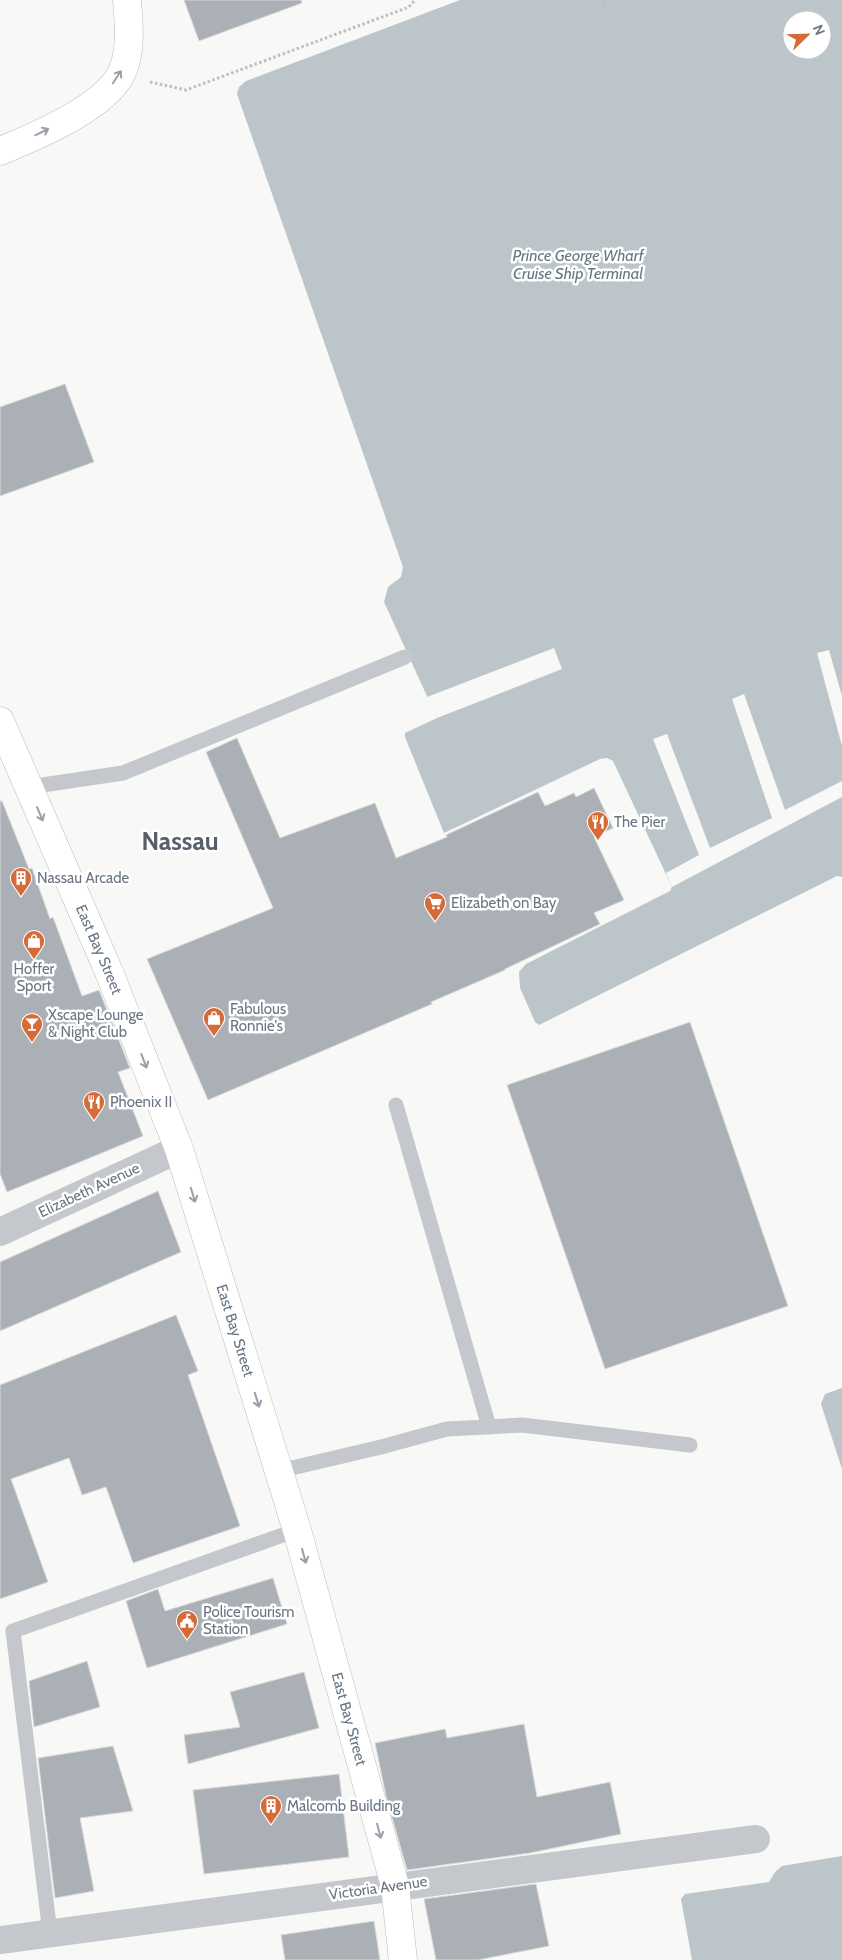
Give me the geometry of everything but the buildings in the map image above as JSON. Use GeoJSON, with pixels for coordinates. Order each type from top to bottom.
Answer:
{"type":"FeatureCollection","features":[{"type":"Feature","properties":{"kind":"main road"},"geometry":{"type":"LineString","coordinates":[[0,151],[83,112],[104,95],[120,76],[127,56],[127,0]]}},
{"type":"Feature","properties":{"kind":"main road","name":"East Bay Street"},"geometry":{"type":"LineString","coordinates":[[0,722],[109,972],[178,1148],[297,1530],[395,1886],[403,1960]]}},
{"type":"Feature","properties":{"kind":"street","name":"Elizabeth Avenue"},"geometry":{"type":"LineString","coordinates":[[0,1232],[178,1148]]}},
{"type":"Feature","properties":{"kind":"street","name":"Victoria Avenue"},"geometry":{"type":"LineString","coordinates":[[0,1940],[756,1839]]}},
{"type":"Feature","properties":{"kind":"lane"},"geometry":{"type":"LineString","coordinates":[[29,787],[123,773],[404,657]]}},
{"type":"Feature","properties":{"kind":"lane"},"geometry":{"type":"LineString","coordinates":[[396,1105],[489,1427]]}},
{"type":"Feature","properties":{"kind":"lane"},"geometry":{"type":"LineString","coordinates":[[278,1471],[381,1447],[447,1429],[522,1425],[690,1445]]}},
{"type":"Feature","properties":{"kind":"lane"},"geometry":{"type":"LineString","coordinates":[[50,1933],[13,1631],[297,1530]]}},
{"type":"Feature","properties":{"kind":"path"},"geometry":{"type":"LineString","coordinates":[[120,76],[186,90],[410,7],[415,0]]}},
{"type":"Feature","properties":{"kind":"path"},"geometry":{"type":"LineString","coordinates":[[604,0],[605,7]]}},
{"type":"Feature","properties":{"kind":"water","name":"Prince George Wharf Cruise Ship Terminal"},"geometry":{"type":"Polygon","coordinates":[[[460,0],[842,0],[842,877],[837,876],[539,1025],[535,1022],[520,988],[519,972],[526,964],[670,891],[672,887],[613,761],[607,758],[600,759],[444,833],[405,737],[405,733],[437,718],[384,602],[388,587],[401,577],[403,567],[237,94],[239,87],[246,81],[460,0]]]}},
{"type":"Feature","properties":{"kind":"water"},"geometry":{"type":"Polygon","coordinates":[[[842,1388],[842,1469],[821,1404],[825,1394],[842,1388]]]}},
{"type":"Feature","properties":{"kind":"water"},"geometry":{"type":"Polygon","coordinates":[[[842,1856],[842,1960],[692,1960],[681,1899],[685,1894],[769,1882],[775,1872],[782,1866],[842,1856]]]}},
{"type":"Feature","properties":{"kind":"pier"},"geometry":{"type":"Polygon","coordinates":[[[554,648],[562,669],[437,718],[427,697],[554,648]]]}},
{"type":"Feature","properties":{"kind":"pier"},"geometry":{"type":"Polygon","coordinates":[[[829,650],[842,696],[842,746],[817,653],[829,650]]]}},
{"type":"Feature","properties":{"kind":"pier"},"geometry":{"type":"Polygon","coordinates":[[[744,694],[785,810],[842,781],[842,797],[672,887],[666,873],[699,855],[653,739],[667,734],[710,848],[772,818],[732,699],[744,694]]]}},
{"type":"Feature","properties":{"kind":"place","name":"The Pier"},"geometry":{"type":"Point","coordinates":[598,841]}},
{"type":"Feature","properties":{"kind":"place","name":"Nassau Arcade"},"geometry":{"type":"Point","coordinates":[21,897]}},
{"type":"Feature","properties":{"kind":"place","name":"Elizabeth on Bay"},"geometry":{"type":"Point","coordinates":[435,922]}},
{"type":"Feature","properties":{"kind":"place","name":"Hoffer Sport"},"geometry":{"type":"Point","coordinates":[34,960]}},
{"type":"Feature","properties":{"kind":"place","name":"Fabulous Ronnie's"},"geometry":{"type":"Point","coordinates":[214,1037]}},
{"type":"Feature","properties":{"kind":"place","name":"Xscape Lounge & Night Club"},"geometry":{"type":"Point","coordinates":[32,1043]}},
{"type":"Feature","properties":{"kind":"place","name":"Phoenix II"},"geometry":{"type":"Point","coordinates":[94,1121]}},
{"type":"Feature","properties":{"kind":"place","name":"Police Tourism Station"},"geometry":{"type":"Point","coordinates":[187,1640]}},
{"type":"Feature","properties":{"kind":"place","name":"Malcomb Building"},"geometry":{"type":"Point","coordinates":[271,1825]}},
{"type":"Feature","properties":{"kind":"district","name":"Nassau"},"geometry":{"type":"Point","coordinates":[180,841]}}]}
